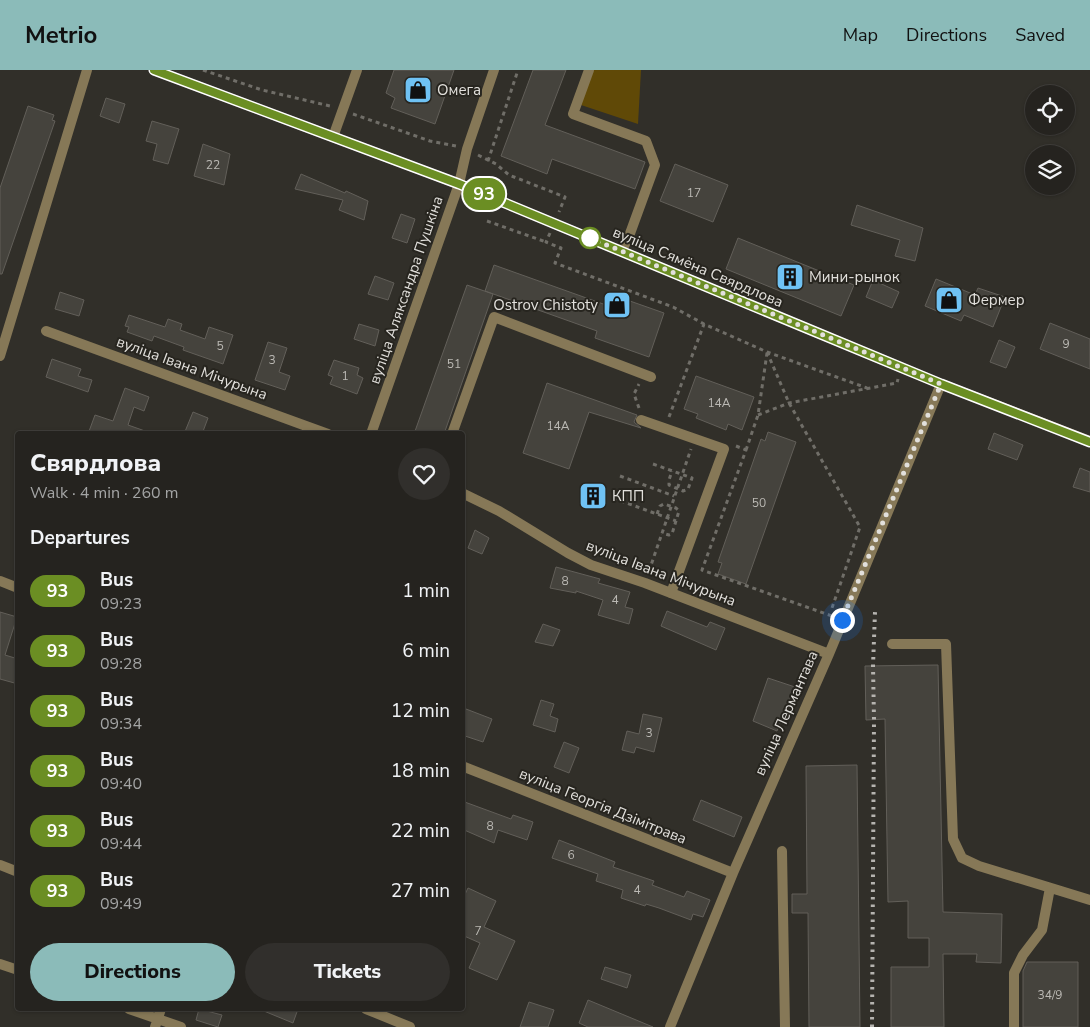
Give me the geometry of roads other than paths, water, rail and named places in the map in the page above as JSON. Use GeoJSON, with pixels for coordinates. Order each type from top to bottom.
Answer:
{"type":"FeatureCollection","features":[{"type":"Feature","properties":{"kind":"street"},"geometry":{"type":"LineString","coordinates":[[0,356],[87,70]]}},
{"type":"Feature","properties":{"kind":"street","name":"вуліца Сямёна Свярдлова"},"geometry":{"type":"LineString","coordinates":[[154,70],[459,184],[941,384],[1090,442]]}},
{"type":"Feature","properties":{"kind":"street"},"geometry":{"type":"LineString","coordinates":[[333,137],[357,70]]}},
{"type":"Feature","properties":{"kind":"street","name":"вуліца Аляксандра Пушкіна"},"geometry":{"type":"LineString","coordinates":[[372,431],[459,184],[467,148],[494,70]]}},
{"type":"Feature","properties":{"kind":"street"},"geometry":{"type":"LineString","coordinates":[[589,70],[573,114],[646,141],[655,165],[628,238],[621,251]]}},
{"type":"Feature","properties":{"kind":"street"},"geometry":{"type":"LineString","coordinates":[[453,431],[494,317],[647,376]]}},
{"type":"Feature","properties":{"kind":"street","name":"вуліца Івана Мічурына"},"geometry":{"type":"LineString","coordinates":[[46,331],[320,431]]}},
{"type":"Feature","properties":{"kind":"street","name":"вуліца Лермантава"},"geometry":{"type":"LineString","coordinates":[[670,1027],[733,873],[829,654],[941,384]]}},
{"type":"Feature","properties":{"kind":"street"},"geometry":{"type":"LineString","coordinates":[[640,417],[724,449],[671,593]]}},
{"type":"Feature","properties":{"kind":"street","name":"вуліца Івана Мічурына"},"geometry":{"type":"LineString","coordinates":[[465,494],[499,511],[576,557],[610,572],[645,583],[829,654]]}},
{"type":"Feature","properties":{"kind":"street"},"geometry":{"type":"LineString","coordinates":[[0,581],[15,587]]}},
{"type":"Feature","properties":{"kind":"street"},"geometry":{"type":"LineString","coordinates":[[892,644],[946,644],[953,839],[962,858],[979,866],[1090,900]]}},
{"type":"Feature","properties":{"kind":"street","name":"вуліца Георгія Дзімітрава"},"geometry":{"type":"LineString","coordinates":[[465,767],[733,873]]}},
{"type":"Feature","properties":{"kind":"street"},"geometry":{"type":"LineString","coordinates":[[782,851],[785,1027]]}},
{"type":"Feature","properties":{"kind":"street"},"geometry":{"type":"LineString","coordinates":[[0,865],[15,871]]}},
{"type":"Feature","properties":{"kind":"street"},"geometry":{"type":"LineString","coordinates":[[1014,1027],[1014,973],[1023,955],[1042,930],[1050,888]]}},
{"type":"Feature","properties":{"kind":"street"},"geometry":{"type":"LineString","coordinates":[[0,964],[15,969]]}},
{"type":"Feature","properties":{"kind":"street"},"geometry":{"type":"LineString","coordinates":[[136,1011],[181,1027]]}},
{"type":"Feature","properties":{"kind":"street"},"geometry":{"type":"LineString","coordinates":[[371,1011],[410,1027]]}},
{"type":"Feature","properties":{"kind":"railway"},"geometry":{"type":"LineString","coordinates":[[872,1027],[873,666],[875,612]]}},
{"type":"Feature","properties":{"kind":"place","name":"Омега"},"geometry":{"type":"Point","coordinates":[418,90]}},
{"type":"Feature","properties":{"kind":"place","name":"Мини-рынок"},"geometry":{"type":"Point","coordinates":[790,277]}},
{"type":"Feature","properties":{"kind":"place","name":"Фермер"},"geometry":{"type":"Point","coordinates":[949,300]}},
{"type":"Feature","properties":{"kind":"place","name":"Ostrov Chistoty"},"geometry":{"type":"Point","coordinates":[617,305]}},
{"type":"Feature","properties":{"kind":"place","name":"КПП"},"geometry":{"type":"Point","coordinates":[593,496]}}]}
